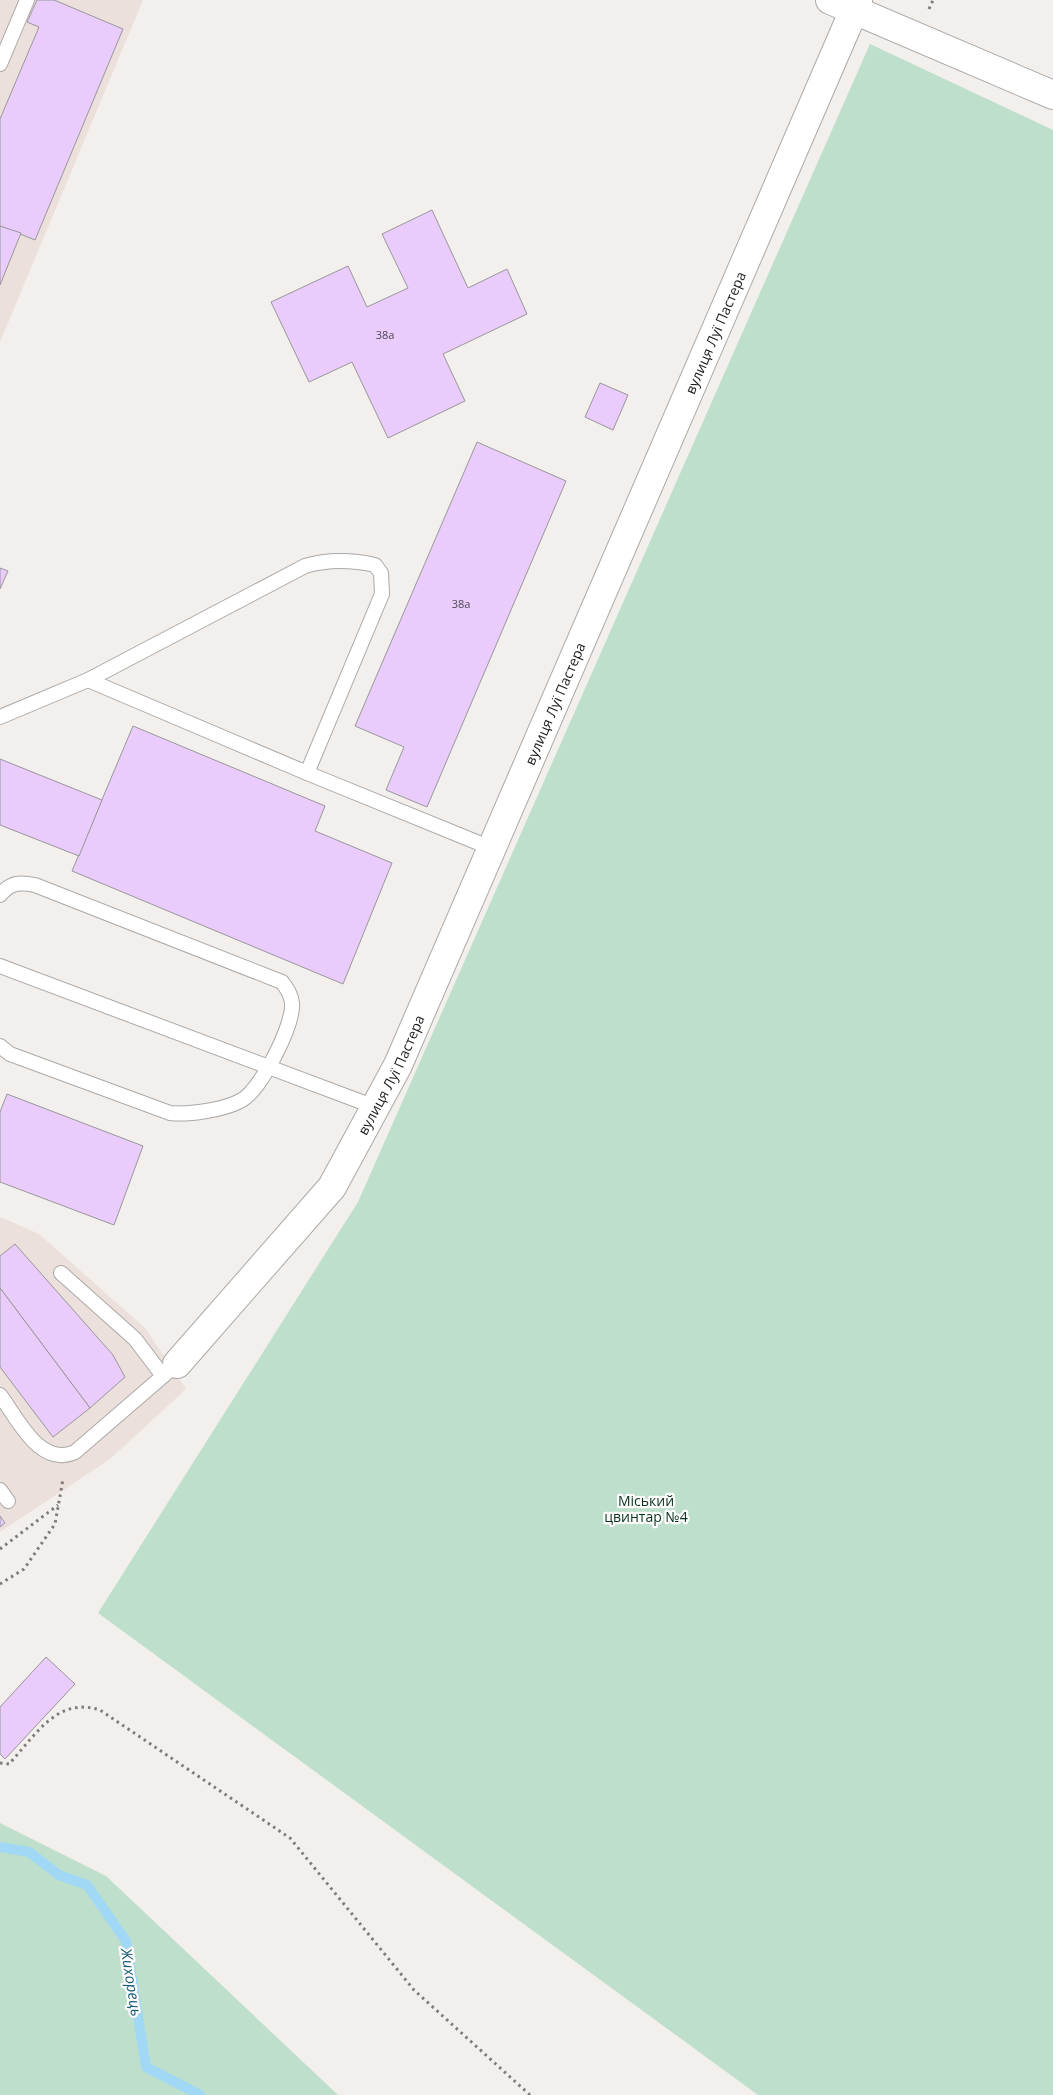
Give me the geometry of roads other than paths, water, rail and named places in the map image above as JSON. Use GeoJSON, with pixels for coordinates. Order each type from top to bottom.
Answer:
{"type":"FeatureCollection","features":[{"type":"Feature","properties":{"kind":"street"},"geometry":{"type":"LineString","coordinates":[[847,3],[1053,95]]}},
{"type":"Feature","properties":{"kind":"street","name":"вулиця Луї Пастера"},"geometry":{"type":"LineString","coordinates":[[170,1370],[332,1187],[398,1065],[847,3]]}},
{"type":"Feature","properties":{"kind":"lane"},"geometry":{"type":"LineString","coordinates":[[0,64],[26,0]]}},
{"type":"Feature","properties":{"kind":"lane"},"geometry":{"type":"LineString","coordinates":[[0,717],[88,680],[305,566],[319,562],[340,560],[375,566],[381,573],[382,594],[307,773]]}},
{"type":"Feature","properties":{"kind":"lane"},"geometry":{"type":"LineString","coordinates":[[88,680],[307,773],[491,848]]}},
{"type":"Feature","properties":{"kind":"lane"},"geometry":{"type":"LineString","coordinates":[[0,896],[6,887],[19,882],[36,885],[282,982],[291,994],[292,1005],[290,1019],[271,1067],[242,1100],[186,1115],[170,1113],[10,1054],[0,1046]]}},
{"type":"Feature","properties":{"kind":"lane"},"geometry":{"type":"LineString","coordinates":[[0,966],[271,1067],[375,1108]]}},
{"type":"Feature","properties":{"kind":"lane"},"geometry":{"type":"LineString","coordinates":[[0,1395],[37,1444],[50,1455],[66,1456],[75,1452],[170,1370],[61,1273]]}},
{"type":"Feature","properties":{"kind":"waterway","name":"Жихорець"},"geometry":{"type":"LineString","coordinates":[[0,1847],[29,1852],[59,1875],[87,1885],[126,1941],[146,2067],[200,2095]]}},
{"type":"Feature","properties":{"kind":"park label","name":"Міський цвинтар №4"},"geometry":{"type":"Point","coordinates":[646,1508]}}]}
